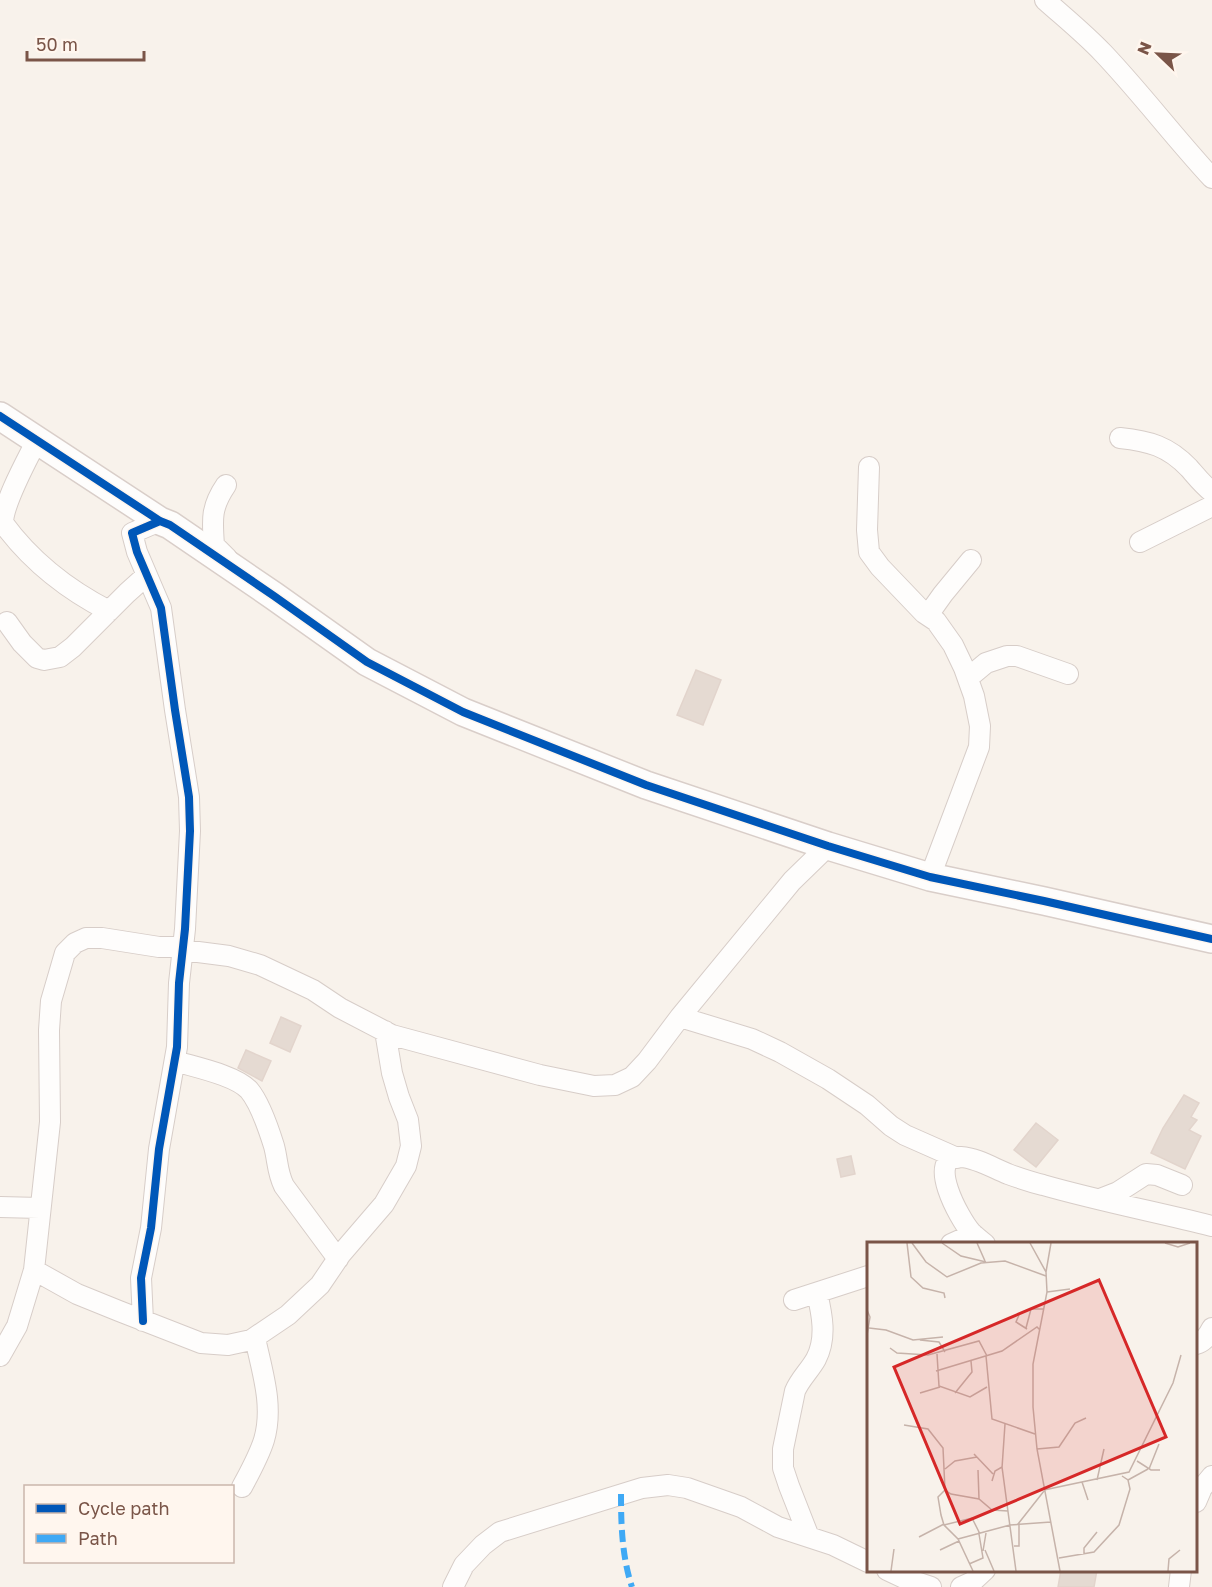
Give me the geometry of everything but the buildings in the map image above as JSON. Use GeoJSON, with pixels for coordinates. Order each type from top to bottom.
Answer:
{"type":"FeatureCollection","features":[{"type":"Feature","properties":{"kind":"street"},"geometry":{"type":"LineString","coordinates":[[1045,0],[1101,51],[1212,178]]}},
{"type":"Feature","properties":{"kind":"street"},"geometry":{"type":"LineString","coordinates":[[0,416],[170,525],[367,662],[463,712],[646,785],[828,846],[930,877],[1212,939]]}},
{"type":"Feature","properties":{"kind":"street"},"geometry":{"type":"LineString","coordinates":[[1120,438],[1153,443],[1166,448],[1177,456],[1212,492]]}},
{"type":"Feature","properties":{"kind":"street"},"geometry":{"type":"LineString","coordinates":[[37,440],[9,501],[3,524],[60,581],[87,600],[109,611]]}},
{"type":"Feature","properties":{"kind":"street"},"geometry":{"type":"LineString","coordinates":[[868,467],[867,530],[870,552],[880,567],[936,621],[953,645],[968,678],[980,726],[979,747],[930,877]]}},
{"type":"Feature","properties":{"kind":"street"},"geometry":{"type":"LineString","coordinates":[[226,485],[217,499],[213,513],[214,545],[249,579]]}},
{"type":"Feature","properties":{"kind":"street"},"geometry":{"type":"LineString","coordinates":[[1140,542],[1212,506]]}},
{"type":"Feature","properties":{"kind":"street"},"geometry":{"type":"LineString","coordinates":[[143,1321],[141,1278],[151,1228],[159,1149],[177,1047],[178,993],[190,831],[189,797],[161,608],[137,552],[132,533],[160,520]]}},
{"type":"Feature","properties":{"kind":"street"},"geometry":{"type":"LineString","coordinates":[[928,615],[972,560]]}},
{"type":"Feature","properties":{"kind":"street"},"geometry":{"type":"LineString","coordinates":[[7,622],[37,658],[44,660],[60,657],[147,575]]}},
{"type":"Feature","properties":{"kind":"street"},"geometry":{"type":"LineString","coordinates":[[968,678],[986,663],[1006,656],[1017,656],[1068,674]]}},
{"type":"Feature","properties":{"kind":"street"},"geometry":{"type":"LineString","coordinates":[[0,1356],[17,1326],[33,1270],[50,1122],[51,1001],[65,953],[75,943],[86,938],[102,938],[229,956],[260,965],[313,990],[340,1008],[392,1035],[540,1075],[594,1086],[615,1085],[632,1077],[647,1061],[680,1017],[792,881],[828,846]]}},
{"type":"Feature","properties":{"kind":"street"},"geometry":{"type":"LineString","coordinates":[[680,1017],[752,1039],[780,1052],[828,1079],[905,1135],[957,1158]]}},
{"type":"Feature","properties":{"kind":"street"},"geometry":{"type":"LineString","coordinates":[[33,1270],[78,1294],[201,1342],[228,1345],[255,1338],[288,1315],[320,1286],[338,1259],[384,1204],[406,1166],[411,1146],[408,1120],[392,1073],[385,1031]]}},
{"type":"Feature","properties":{"kind":"street"},"geometry":{"type":"LineString","coordinates":[[175,1061],[226,1077],[242,1084],[249,1091],[260,1109],[271,1136],[279,1176],[284,1186],[338,1259]]}},
{"type":"Feature","properties":{"kind":"street"},"geometry":{"type":"LineString","coordinates":[[962,1242],[979,1239],[956,1211],[945,1179],[945,1167],[948,1162],[962,1157],[1043,1185],[1212,1226]]}},
{"type":"Feature","properties":{"kind":"street"},"geometry":{"type":"LineString","coordinates":[[1100,1199],[1118,1192],[1146,1174],[1157,1175],[1182,1185]]}},
{"type":"Feature","properties":{"kind":"street"},"geometry":{"type":"LineString","coordinates":[[0,1207],[40,1208]]}},
{"type":"Feature","properties":{"kind":"street"},"geometry":{"type":"LineString","coordinates":[[794,1300],[867,1276]]}},
{"type":"Feature","properties":{"kind":"street"},"geometry":{"type":"LineString","coordinates":[[809,1537],[783,1468],[783,1449],[795,1391],[798,1383],[816,1359],[820,1348],[822,1315],[817,1293]]}},
{"type":"Feature","properties":{"kind":"street"},"geometry":{"type":"LineString","coordinates":[[1197,1344],[1208,1337],[1212,1329]]}},
{"type":"Feature","properties":{"kind":"street"},"geometry":{"type":"LineString","coordinates":[[242,1487],[264,1440],[268,1422],[268,1396],[255,1338]]}},
{"type":"Feature","properties":{"kind":"street"},"geometry":{"type":"LineString","coordinates":[[1197,1500],[1202,1488],[1212,1476]]}},
{"type":"Feature","properties":{"kind":"street"},"geometry":{"type":"LineString","coordinates":[[453,1587],[464,1565],[500,1532],[642,1488],[668,1485],[687,1488],[741,1508],[778,1527],[833,1545],[867,1562]]}},
{"type":"Feature","properties":{"kind":"street"},"geometry":{"type":"LineString","coordinates":[[891,1572],[931,1587]]}},
{"type":"Feature","properties":{"kind":"street"},"geometry":{"type":"LineString","coordinates":[[962,1587],[983,1572]]}},
{"type":"Feature","properties":{"kind":"street"},"geometry":{"type":"LineString","coordinates":[[1179,1587],[1181,1572]]}},
{"type":"Feature","properties":{"kind":"marked path"},"geometry":{"type":"LineString","coordinates":[[621,1494],[624,1553],[632,1587]]}},
{"type":"Feature","properties":{"kind":"cycle path"},"geometry":{"type":"LineString","coordinates":[[0,416],[160,521],[170,525],[367,662],[463,712],[646,785],[828,846],[930,877],[1212,939]]}},
{"type":"Feature","properties":{"kind":"cycle path"},"geometry":{"type":"LineString","coordinates":[[143,1321],[141,1278],[151,1228],[159,1149],[177,1047],[179,983],[185,929],[190,831],[189,797],[161,608],[137,552],[132,533],[160,521]]}}]}
